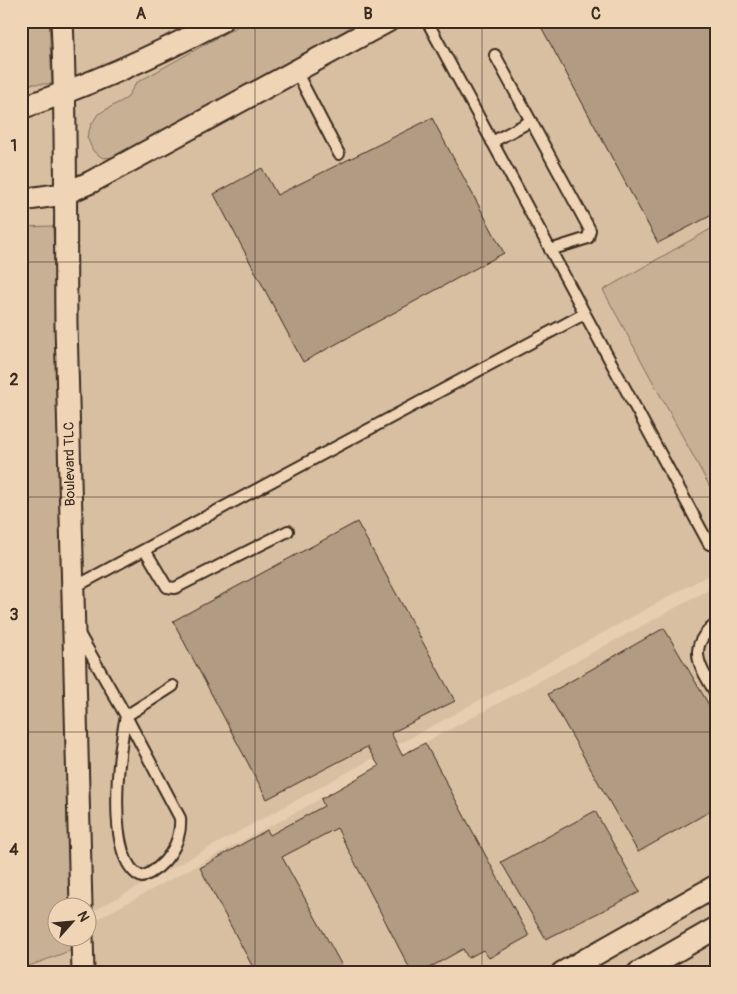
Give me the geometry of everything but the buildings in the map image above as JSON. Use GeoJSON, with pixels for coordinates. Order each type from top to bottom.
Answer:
{"type":"FeatureCollection","features":[{"type":"Feature","properties":{"kind":"street","name":"Boulevard TLC"},"geometry":{"type":"LineString","coordinates":[[62,21],[65,93],[64,194],[72,589],[81,896]]}},
{"type":"Feature","properties":{"kind":"street"},"geometry":{"type":"LineString","coordinates":[[21,108],[65,93],[177,44],[221,21]]}},
{"type":"Feature","properties":{"kind":"street"},"geometry":{"type":"LineString","coordinates":[[21,200],[64,194],[388,21]]}},
{"type":"Feature","properties":{"kind":"street"},"geometry":{"type":"LineString","coordinates":[[562,973],[716,886]]}},
{"type":"Feature","properties":{"kind":"street"},"geometry":{"type":"LineString","coordinates":[[638,973],[716,928]]}},
{"type":"Feature","properties":{"kind":"street"},"geometry":{"type":"LineString","coordinates":[[82,946],[82,973]]}},
{"type":"Feature","properties":{"kind":"lane"},"geometry":{"type":"LineString","coordinates":[[427,21],[708,544]]}},
{"type":"Feature","properties":{"kind":"lane"},"geometry":{"type":"LineString","coordinates":[[495,55],[590,230],[588,238],[550,250]]}},
{"type":"Feature","properties":{"kind":"lane"},"geometry":{"type":"LineString","coordinates":[[296,71],[339,154]]}},
{"type":"Feature","properties":{"kind":"lane"},"geometry":{"type":"LineString","coordinates":[[492,142],[531,121]]}},
{"type":"Feature","properties":{"kind":"lane"},"geometry":{"type":"LineString","coordinates":[[72,589],[584,314]]}},
{"type":"Feature","properties":{"kind":"lane"},"geometry":{"type":"LineString","coordinates":[[145,550],[166,587],[175,588],[288,531]]}},
{"type":"Feature","properties":{"kind":"lane"},"geometry":{"type":"LineString","coordinates":[[73,623],[126,716],[180,818],[181,831],[176,846],[153,873],[142,877],[129,867],[120,839],[118,770],[126,716],[173,686]]}},
{"type":"Feature","properties":{"kind":"lane"},"geometry":{"type":"LineString","coordinates":[[716,624],[704,634],[698,645],[698,658],[702,670],[716,694]]}},
{"type":"Feature","properties":{"kind":"shaded area"},"geometry":{"type":"Polygon","coordinates":[[[21,21],[716,21],[716,571],[98,909],[98,896],[48,896],[48,918],[21,950],[21,21]]]}},
{"type":"Feature","properties":{"kind":"shaded area"},"geometry":{"type":"Polygon","coordinates":[[[21,21],[49,21],[52,84],[21,84],[21,21]]]}},
{"type":"Feature","properties":{"kind":"shaded area"},"geometry":{"type":"Polygon","coordinates":[[[247,21],[352,21],[348,29],[114,157],[103,158],[93,151],[87,137],[91,125],[98,114],[127,98],[136,83],[247,21]]]}},
{"type":"Feature","properties":{"kind":"shaded area"},"geometry":{"type":"Polygon","coordinates":[[[53,226],[74,896],[48,896],[48,946],[75,946],[75,949],[21,969],[21,227],[53,226]]]}},
{"type":"Feature","properties":{"kind":"shaded area"},"geometry":{"type":"Polygon","coordinates":[[[716,226],[716,498],[603,290],[716,226]]]}},
{"type":"Feature","properties":{"kind":"shaded area"},"geometry":{"type":"Polygon","coordinates":[[[716,586],[716,973],[21,973],[21,960],[60,946],[98,946],[98,919],[716,586]]]}}]}
